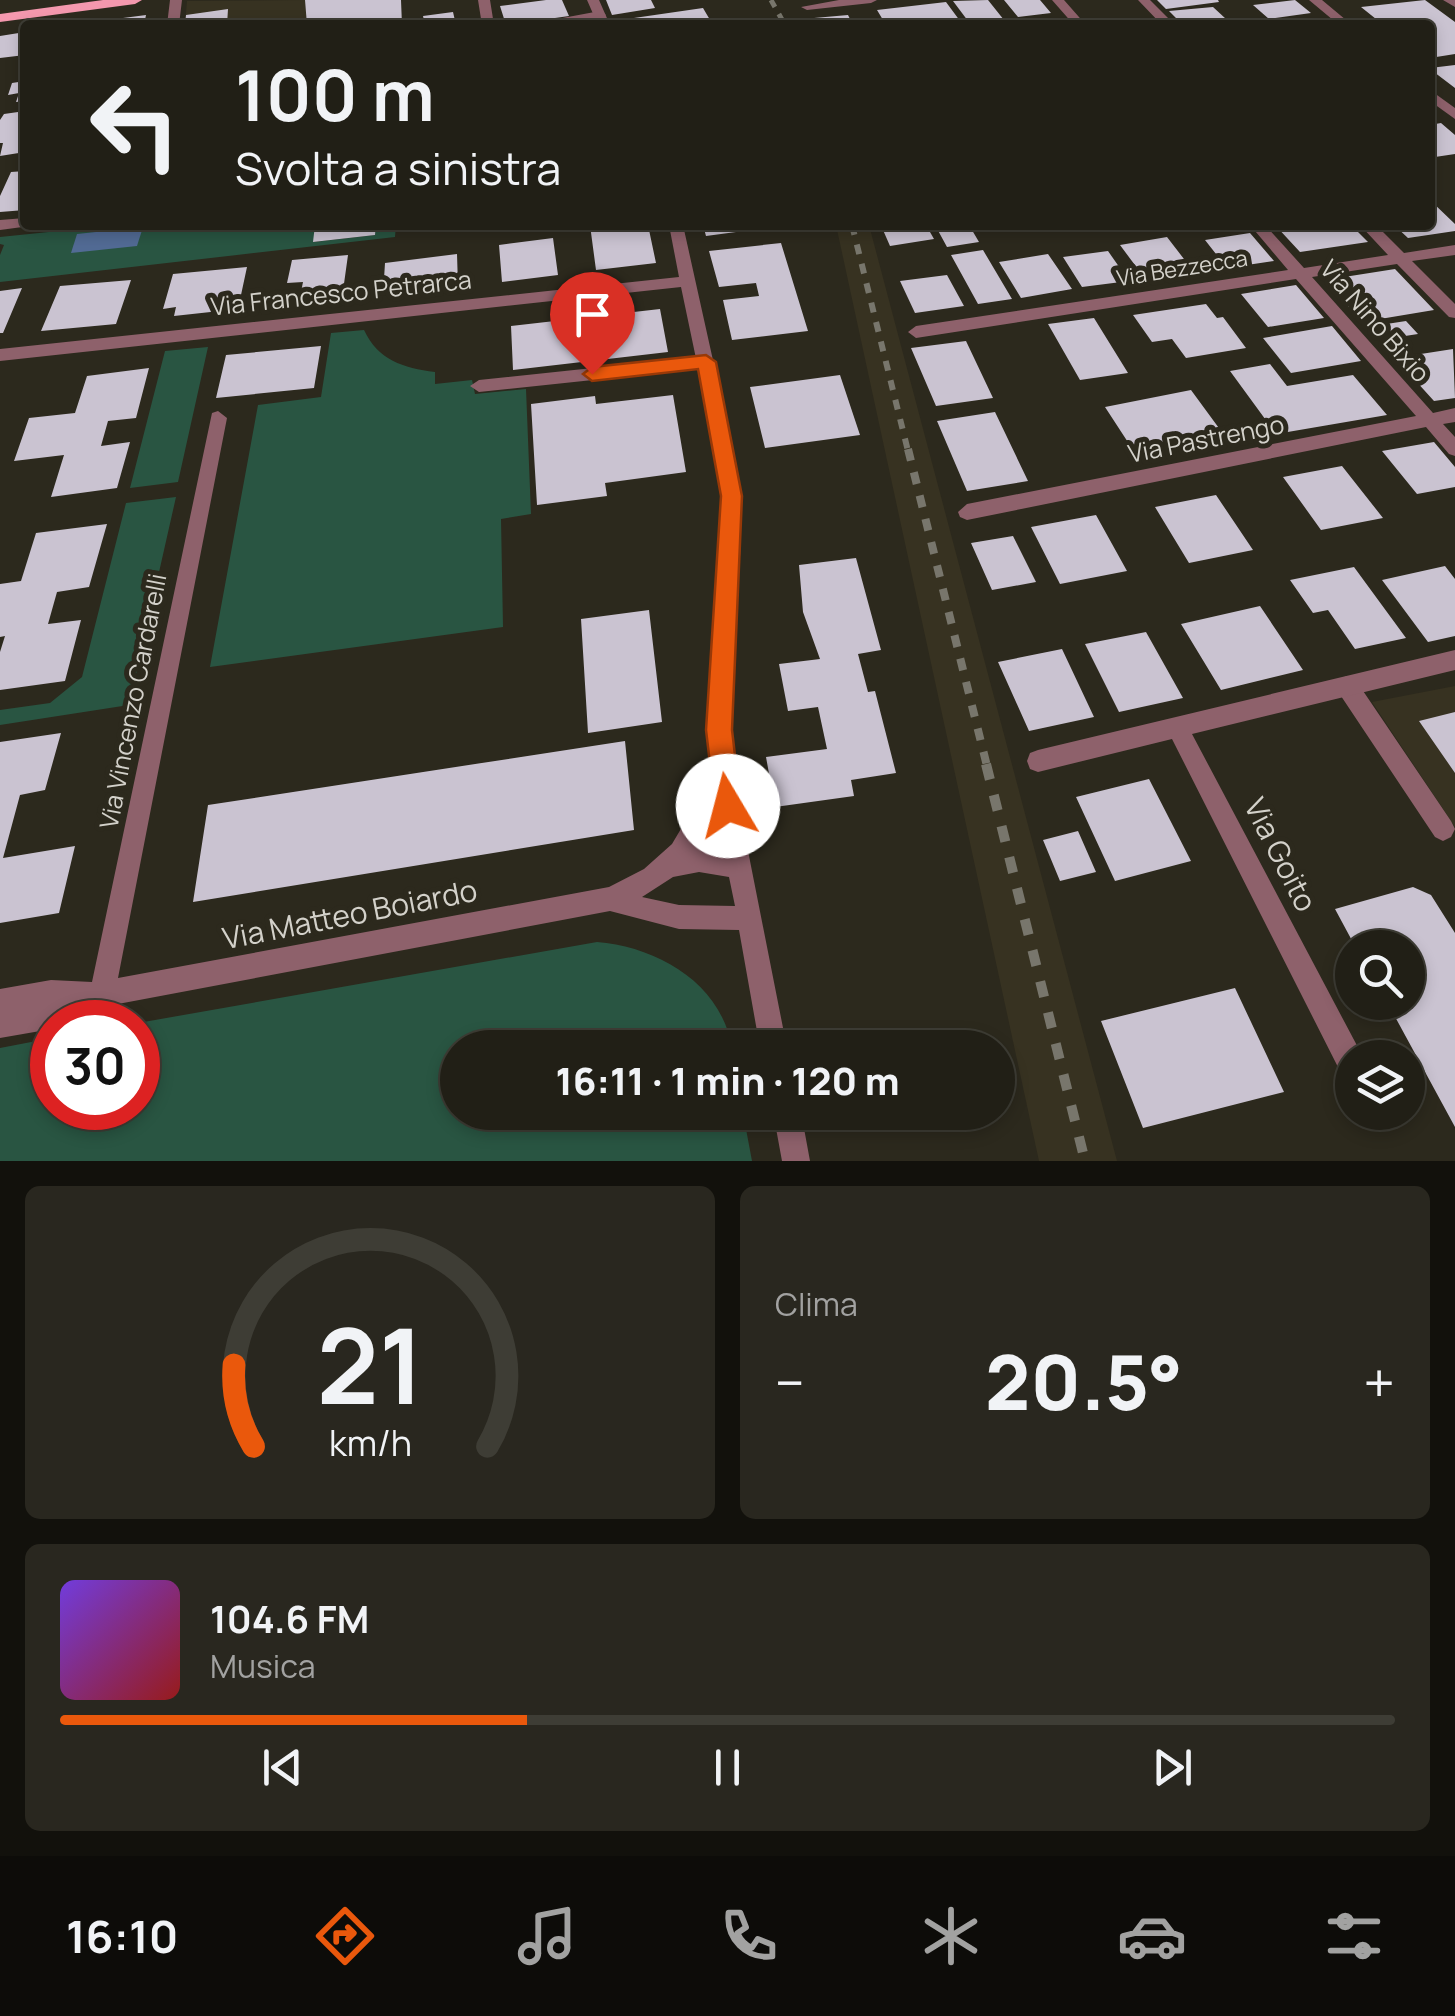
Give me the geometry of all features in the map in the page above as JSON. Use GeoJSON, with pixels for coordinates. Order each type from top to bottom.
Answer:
{"type":"FeatureCollection","features":[{"type":"Feature","properties":{"kind":"main road"},"geometry":{"type":"LineString","coordinates":[[0,18],[37,7],[135,0]]}},
{"type":"Feature","properties":{"kind":"street"},"geometry":{"type":"LineString","coordinates":[[806,7],[871,0]]}},
{"type":"Feature","properties":{"kind":"street"},"geometry":{"type":"LineString","coordinates":[[1058,0],[1076,20]]}},
{"type":"Feature","properties":{"kind":"street"},"geometry":{"type":"LineString","coordinates":[[1144,0],[1164,20]]}},
{"type":"Feature","properties":{"kind":"street"},"geometry":{"type":"LineString","coordinates":[[1315,0],[1340,20]]}},
{"type":"Feature","properties":{"kind":"street"},"geometry":{"type":"LineString","coordinates":[[1435,98],[1455,115]]}},
{"type":"Feature","properties":{"kind":"street"},"geometry":{"type":"LineString","coordinates":[[677,230],[732,496],[719,730],[723,780],[771,1030]]}},
{"type":"Feature","properties":{"kind":"street","name":"Via Nino Bixio"},"geometry":{"type":"LineString","coordinates":[[1261,230],[1455,449]]}},
{"type":"Feature","properties":{"kind":"street"},"geometry":{"type":"LineString","coordinates":[[1372,230],[1455,314]]}},
{"type":"Feature","properties":{"kind":"street","name":"Via Bezzecca"},"geometry":{"type":"LineString","coordinates":[[916,332],[1455,250]]}},
{"type":"Feature","properties":{"kind":"street","name":"Via Francesco Petrarca"},"geometry":{"type":"LineString","coordinates":[[0,355],[688,280]]}},
{"type":"Feature","properties":{"kind":"street"},"geometry":{"type":"LineString","coordinates":[[479,386],[706,362]]}},
{"type":"Feature","properties":{"kind":"street","name":"Via Pastrengo"},"geometry":{"type":"LineString","coordinates":[[967,512],[1455,415]]}},
{"type":"Feature","properties":{"kind":"street","name":"Via Vincenzo Cardarelli"},"geometry":{"type":"LineString","coordinates":[[102,994],[218,418]]}},
{"type":"Feature","properties":{"kind":"street"},"geometry":{"type":"LineString","coordinates":[[1038,761],[1455,660]]}},
{"type":"Feature","properties":{"kind":"street"},"geometry":{"type":"LineString","coordinates":[[1347,686],[1443,829]]}},
{"type":"Feature","properties":{"kind":"street","name":"Via Goito"},"geometry":{"type":"LineString","coordinates":[[1177,727],[1339,1040]]}},
{"type":"Feature","properties":{"kind":"street","name":"Via Matteo Boiardo"},"geometry":{"type":"LineString","coordinates":[[0,1025],[46,1016],[102,994],[610,899],[640,887],[684,852],[723,780]]}},
{"type":"Feature","properties":{"kind":"street","name":"Via Matteo Boiardo"},"geometry":{"type":"LineString","coordinates":[[670,866],[693,859],[712,859],[740,868]]}},
{"type":"Feature","properties":{"kind":"street","name":"Via Matteo Boiardo"},"geometry":{"type":"LineString","coordinates":[[610,899],[642,912],[683,919],[749,917]]}},
{"type":"Feature","properties":{"kind":"street","name":"Via Matteo Boiardo"},"geometry":{"type":"LineString","coordinates":[[0,1002],[51,993],[102,994]]}},
{"type":"Feature","properties":{"kind":"street"},"geometry":{"type":"LineString","coordinates":[[790,1130],[796,1161]]}},
{"type":"Feature","properties":{"kind":"shaded area"},"geometry":{"type":"Polygon","coordinates":[[[305,0],[307,20],[185,20],[187,1],[305,0]]]}},
{"type":"Feature","properties":{"kind":"shaded area"},"geometry":{"type":"Polygon","coordinates":[[[837,230],[870,230],[1117,1161],[1039,1161],[1015,1050],[1015,1030],[1011,1030],[837,230]]]}},
{"type":"Feature","properties":{"kind":"shaded area"},"geometry":{"type":"Polygon","coordinates":[[[1455,686],[1455,827],[1372,702],[1455,686]]]}},
{"type":"Feature","properties":{"kind":"green space"},"geometry":{"type":"Polygon","coordinates":[[[68,230],[315,230],[314,242],[396,230],[395,237],[0,282],[4,245],[0,244],[0,237],[68,230]]]}},
{"type":"Feature","properties":{"kind":"green space"},"geometry":{"type":"Polygon","coordinates":[[[364,330],[376,349],[393,361],[435,372],[435,384],[472,380],[475,394],[526,389],[531,514],[501,519],[503,627],[210,667],[258,405],[321,397],[331,333],[364,330]]]}},
{"type":"Feature","properties":{"kind":"green space"},"geometry":{"type":"Polygon","coordinates":[[[208,347],[178,482],[130,488],[165,351],[208,347]]]}},
{"type":"Feature","properties":{"kind":"green space"},"geometry":{"type":"Polygon","coordinates":[[[176,497],[129,705],[0,725],[0,710],[50,703],[82,677],[126,503],[176,497]]]}},
{"type":"Feature","properties":{"kind":"green space"},"geometry":{"type":"Polygon","coordinates":[[[597,942],[620,945],[663,960],[682,972],[714,1004],[727,1030],[440,1030],[440,1130],[746,1130],[752,1161],[0,1161],[0,1048],[30,1042],[30,1130],[160,1130],[160,1019],[597,942]]]}},
{"type":"Feature","properties":{"kind":"water"},"geometry":{"type":"Polygon","coordinates":[[[142,230],[137,246],[71,253],[77,234],[142,230]]]}},
{"type":"Feature","properties":{"kind":"building"},"geometry":{"type":"Polygon","coordinates":[[[305,0],[401,0],[402,20],[307,20],[305,0]]]}},
{"type":"Feature","properties":{"kind":"building"},"geometry":{"type":"Polygon","coordinates":[[[562,0],[569,16],[504,20],[500,6],[562,0]]]}},
{"type":"Feature","properties":{"kind":"building"},"geometry":{"type":"Polygon","coordinates":[[[606,0],[651,0],[655,8],[612,15],[606,0]]]}},
{"type":"Feature","properties":{"kind":"building"},"geometry":{"type":"Polygon","coordinates":[[[988,0],[1004,20],[967,20],[953,1],[988,0]]]}},
{"type":"Feature","properties":{"kind":"building"},"geometry":{"type":"Polygon","coordinates":[[[1004,0],[1040,0],[1051,13],[1018,17],[1004,0]]]}},
{"type":"Feature","properties":{"kind":"building"},"geometry":{"type":"Polygon","coordinates":[[[1157,0],[1218,0],[1219,2],[1166,9],[1157,0]]]}},
{"type":"Feature","properties":{"kind":"building"},"geometry":{"type":"Polygon","coordinates":[[[1295,0],[1311,13],[1269,19],[1253,5],[1295,0]]]}},
{"type":"Feature","properties":{"kind":"building"},"geometry":{"type":"Polygon","coordinates":[[[1425,0],[1455,22],[1455,54],[1435,57],[1435,20],[1376,19],[1361,7],[1425,0]]]}},
{"type":"Feature","properties":{"kind":"building"},"geometry":{"type":"Polygon","coordinates":[[[946,2],[959,20],[883,20],[877,10],[946,2]]]}},
{"type":"Feature","properties":{"kind":"building"},"geometry":{"type":"Polygon","coordinates":[[[1213,7],[1226,19],[1178,20],[1169,11],[1213,7]]]}},
{"type":"Feature","properties":{"kind":"building"},"geometry":{"type":"Polygon","coordinates":[[[703,8],[710,20],[628,20],[703,8]]]}},
{"type":"Feature","properties":{"kind":"building"},"geometry":{"type":"Polygon","coordinates":[[[228,9],[227,20],[186,20],[186,15],[228,9]]]}},
{"type":"Feature","properties":{"kind":"building"},"geometry":{"type":"Polygon","coordinates":[[[453,12],[455,20],[424,20],[423,16],[453,12]]]}},
{"type":"Feature","properties":{"kind":"building"},"geometry":{"type":"Polygon","coordinates":[[[146,15],[145,20],[108,20],[146,15]]]}},
{"type":"Feature","properties":{"kind":"building"},"geometry":{"type":"Polygon","coordinates":[[[848,15],[850,20],[815,20],[848,15]]]}},
{"type":"Feature","properties":{"kind":"building"},"geometry":{"type":"Polygon","coordinates":[[[20,33],[20,56],[0,58],[0,36],[20,33]]]}},
{"type":"Feature","properties":{"kind":"building"},"geometry":{"type":"Polygon","coordinates":[[[1455,65],[1455,88],[1435,73],[1435,67],[1455,65]]]}},
{"type":"Feature","properties":{"kind":"building"},"geometry":{"type":"Polygon","coordinates":[[[20,82],[20,102],[16,102],[19,93],[8,95],[12,83],[20,82]]]}},
{"type":"Feature","properties":{"kind":"building"},"geometry":{"type":"Polygon","coordinates":[[[20,112],[20,153],[0,156],[0,120],[4,114],[20,112]]]}},
{"type":"Feature","properties":{"kind":"building"},"geometry":{"type":"Polygon","coordinates":[[[1441,123],[1455,135],[1455,154],[1435,157],[1435,124],[1441,123]]]}},
{"type":"Feature","properties":{"kind":"building"},"geometry":{"type":"Polygon","coordinates":[[[20,171],[20,210],[0,212],[0,196],[11,172],[20,171]]]}},
{"type":"Feature","properties":{"kind":"building"},"geometry":{"type":"Polygon","coordinates":[[[1435,205],[1455,224],[1455,231],[1408,238],[1399,230],[1435,230],[1435,205]]]}},
{"type":"Feature","properties":{"kind":"building"},"geometry":{"type":"Polygon","coordinates":[[[314,230],[376,230],[375,235],[313,242],[314,230]]]}},
{"type":"Feature","properties":{"kind":"building"},"geometry":{"type":"Polygon","coordinates":[[[591,230],[649,230],[656,263],[596,270],[591,230]]]}},
{"type":"Feature","properties":{"kind":"building"},"geometry":{"type":"Polygon","coordinates":[[[704,230],[751,230],[706,236],[704,230]]]}},
{"type":"Feature","properties":{"kind":"building"},"geometry":{"type":"Polygon","coordinates":[[[883,230],[929,230],[934,239],[890,246],[883,230]]]}},
{"type":"Feature","properties":{"kind":"building"},"geometry":{"type":"Polygon","coordinates":[[[938,230],[972,230],[979,242],[947,247],[938,230]]]}},
{"type":"Feature","properties":{"kind":"building"},"geometry":{"type":"Polygon","coordinates":[[[1280,230],[1356,230],[1368,242],[1300,252],[1280,230]]]}},
{"type":"Feature","properties":{"kind":"building"},"geometry":{"type":"Polygon","coordinates":[[[1250,233],[1274,261],[1227,268],[1205,240],[1250,233]]]}},
{"type":"Feature","properties":{"kind":"building"},"geometry":{"type":"Polygon","coordinates":[[[1167,237],[1194,272],[1146,280],[1120,245],[1167,237]]]}},
{"type":"Feature","properties":{"kind":"building"},"geometry":{"type":"Polygon","coordinates":[[[553,238],[558,275],[502,282],[499,245],[553,238]]]}},
{"type":"Feature","properties":{"kind":"building"},"geometry":{"type":"Polygon","coordinates":[[[781,243],[808,331],[732,340],[723,300],[759,296],[756,283],[719,287],[709,251],[781,243]]]}},
{"type":"Feature","properties":{"kind":"building"},"geometry":{"type":"Polygon","coordinates":[[[983,250],[1012,299],[978,304],[951,255],[983,250]]]}},
{"type":"Feature","properties":{"kind":"building"},"geometry":{"type":"Polygon","coordinates":[[[1108,251],[1129,281],[1082,287],[1063,257],[1108,251]]]}},
{"type":"Feature","properties":{"kind":"building"},"geometry":{"type":"Polygon","coordinates":[[[457,254],[458,286],[383,295],[385,263],[457,254]]]}},
{"type":"Feature","properties":{"kind":"building"},"geometry":{"type":"Polygon","coordinates":[[[1048,254],[1072,289],[1021,298],[999,262],[1048,254]]]}},
{"type":"Feature","properties":{"kind":"building"},"geometry":{"type":"Polygon","coordinates":[[[348,255],[342,298],[299,302],[303,282],[287,283],[292,260],[348,255]]]}},
{"type":"Feature","properties":{"kind":"building"},"geometry":{"type":"Polygon","coordinates":[[[247,267],[238,309],[174,316],[176,307],[163,309],[173,274],[247,267]]]}},
{"type":"Feature","properties":{"kind":"building"},"geometry":{"type":"Polygon","coordinates":[[[1395,269],[1434,310],[1362,322],[1325,280],[1395,269]]]}},
{"type":"Feature","properties":{"kind":"building"},"geometry":{"type":"Polygon","coordinates":[[[947,275],[964,306],[915,313],[900,281],[947,275]]]}},
{"type":"Feature","properties":{"kind":"building"},"geometry":{"type":"Polygon","coordinates":[[[131,280],[116,324],[41,331],[60,286],[131,280]]]}},
{"type":"Feature","properties":{"kind":"building"},"geometry":{"type":"Polygon","coordinates":[[[1296,285],[1324,318],[1268,327],[1241,294],[1296,285]]]}},
{"type":"Feature","properties":{"kind":"building"},"geometry":{"type":"Polygon","coordinates":[[[22,288],[3,333],[0,333],[0,291],[22,288]]]}},
{"type":"Feature","properties":{"kind":"building"},"geometry":{"type":"Polygon","coordinates":[[[1206,304],[1217,318],[1223,317],[1246,348],[1186,358],[1172,339],[1152,342],[1133,315],[1206,304]]]}},
{"type":"Feature","properties":{"kind":"building"},"geometry":{"type":"Polygon","coordinates":[[[660,309],[668,352],[513,370],[511,326],[660,309]]]}},
{"type":"Feature","properties":{"kind":"building"},"geometry":{"type":"Polygon","coordinates":[[[1094,318],[1128,373],[1080,380],[1048,324],[1094,318]]]}},
{"type":"Feature","properties":{"kind":"building"},"geometry":{"type":"Polygon","coordinates":[[[1406,321],[1418,334],[1379,340],[1367,327],[1406,321]]]}},
{"type":"Feature","properties":{"kind":"building"},"geometry":{"type":"Polygon","coordinates":[[[1332,326],[1361,361],[1291,373],[1263,338],[1332,326]]]}},
{"type":"Feature","properties":{"kind":"building"},"geometry":{"type":"Polygon","coordinates":[[[966,341],[993,398],[936,406],[911,348],[966,341]]]}},
{"type":"Feature","properties":{"kind":"building"},"geometry":{"type":"Polygon","coordinates":[[[321,346],[314,388],[216,398],[226,355],[321,346]]]}},
{"type":"Feature","properties":{"kind":"building"},"geometry":{"type":"Polygon","coordinates":[[[1453,349],[1455,398],[1434,401],[1395,358],[1453,349]]]}},
{"type":"Feature","properties":{"kind":"building"},"geometry":{"type":"Polygon","coordinates":[[[1270,364],[1287,386],[1353,375],[1387,415],[1276,434],[1230,371],[1270,364]]]}},
{"type":"Feature","properties":{"kind":"building"},"geometry":{"type":"Polygon","coordinates":[[[149,368],[136,418],[108,421],[101,446],[130,442],[117,488],[51,497],[64,455],[14,461],[29,418],[75,413],[87,376],[149,368]]]}},
{"type":"Feature","properties":{"kind":"building"},"geometry":{"type":"Polygon","coordinates":[[[840,375],[860,435],[765,448],[750,387],[840,375]]]}},
{"type":"Feature","properties":{"kind":"building"},"geometry":{"type":"Polygon","coordinates":[[[1191,390],[1224,435],[1135,453],[1105,407],[1191,390]]]}},
{"type":"Feature","properties":{"kind":"building"},"geometry":{"type":"Polygon","coordinates":[[[673,395],[686,472],[605,483],[607,496],[537,505],[531,404],[595,396],[596,404],[673,395]]]}},
{"type":"Feature","properties":{"kind":"building"},"geometry":{"type":"Polygon","coordinates":[[[995,412],[1028,481],[967,491],[937,421],[995,412]]]}},
{"type":"Feature","properties":{"kind":"building"},"geometry":{"type":"Polygon","coordinates":[[[1434,442],[1455,467],[1455,487],[1417,494],[1382,451],[1434,442]]]}},
{"type":"Feature","properties":{"kind":"building"},"geometry":{"type":"Polygon","coordinates":[[[1342,466],[1383,518],[1321,530],[1283,477],[1342,466]]]}},
{"type":"Feature","properties":{"kind":"building"},"geometry":{"type":"Polygon","coordinates":[[[1216,495],[1253,550],[1189,563],[1155,507],[1216,495]]]}},
{"type":"Feature","properties":{"kind":"building"},"geometry":{"type":"Polygon","coordinates":[[[1096,515],[1127,571],[1060,584],[1031,527],[1096,515]]]}},
{"type":"Feature","properties":{"kind":"building"},"geometry":{"type":"Polygon","coordinates":[[[107,524],[89,587],[57,592],[48,624],[81,620],[65,681],[0,690],[0,652],[5,636],[0,637],[0,584],[21,581],[36,533],[107,524]]]}},
{"type":"Feature","properties":{"kind":"building"},"geometry":{"type":"Polygon","coordinates":[[[1013,536],[1036,582],[992,590],[971,543],[1013,536]]]}},
{"type":"Feature","properties":{"kind":"building"},"geometry":{"type":"Polygon","coordinates":[[[856,558],[881,650],[858,654],[868,692],[875,691],[896,773],[851,780],[854,796],[775,807],[766,757],[827,749],[818,707],[788,711],[779,664],[820,659],[803,612],[799,565],[856,558]]]}},
{"type":"Feature","properties":{"kind":"building"},"geometry":{"type":"Polygon","coordinates":[[[1445,566],[1455,579],[1455,636],[1428,642],[1382,580],[1445,566]]]}},
{"type":"Feature","properties":{"kind":"building"},"geometry":{"type":"Polygon","coordinates":[[[1354,567],[1406,638],[1355,649],[1328,610],[1313,613],[1290,580],[1354,567]]]}},
{"type":"Feature","properties":{"kind":"building"},"geometry":{"type":"Polygon","coordinates":[[[1260,606],[1303,670],[1221,690],[1181,624],[1260,606]]]}},
{"type":"Feature","properties":{"kind":"building"},"geometry":{"type":"Polygon","coordinates":[[[649,610],[662,722],[588,733],[581,619],[649,610]]]}},
{"type":"Feature","properties":{"kind":"building"},"geometry":{"type":"Polygon","coordinates":[[[1146,632],[1183,698],[1119,712],[1085,644],[1146,632]]]}},
{"type":"Feature","properties":{"kind":"building"},"geometry":{"type":"Polygon","coordinates":[[[1062,649],[1094,717],[1029,731],[998,662],[1062,649]]]}},
{"type":"Feature","properties":{"kind":"building"},"geometry":{"type":"Polygon","coordinates":[[[1455,712],[1455,773],[1419,721],[1455,712]]]}},
{"type":"Feature","properties":{"kind":"building"},"geometry":{"type":"Polygon","coordinates":[[[61,733],[45,790],[20,795],[3,858],[75,846],[59,913],[0,923],[0,742],[61,733]]]}},
{"type":"Feature","properties":{"kind":"building"},"geometry":{"type":"Polygon","coordinates":[[[625,741],[634,830],[193,902],[208,805],[625,741]]]}},
{"type":"Feature","properties":{"kind":"building"},"geometry":{"type":"Polygon","coordinates":[[[1149,779],[1191,861],[1115,881],[1076,797],[1149,779]]]}},
{"type":"Feature","properties":{"kind":"building"},"geometry":{"type":"Polygon","coordinates":[[[1078,831],[1096,872],[1060,881],[1043,840],[1078,831]]]}},
{"type":"Feature","properties":{"kind":"building"},"geometry":{"type":"Polygon","coordinates":[[[1413,887],[1431,895],[1455,933],[1455,1127],[1425,1072],[1425,1040],[1408,1040],[1397,1020],[1425,1020],[1425,930],[1346,930],[1335,909],[1413,887]]]}},
{"type":"Feature","properties":{"kind":"building"},"geometry":{"type":"Polygon","coordinates":[[[1235,988],[1284,1092],[1143,1128],[1101,1021],[1235,988]]]}},
{"type":"Feature","properties":{"kind":"railway"},"geometry":{"type":"LineString","coordinates":[[771,0],[782,20]]}},
{"type":"Feature","properties":{"kind":"railway"},"geometry":{"type":"LineString","coordinates":[[853,230],[908,451]]}},
{"type":"Feature","properties":{"kind":"railway"},"geometry":{"type":"LineString","coordinates":[[908,449],[987,766]]}},
{"type":"Feature","properties":{"kind":"railway"},"geometry":{"type":"LineString","coordinates":[[986,764],[1085,1161]]}},
{"type":"Feature","properties":{"kind":"route"},"geometry":{"type":"LineString","coordinates":[[592,374],[706,362],[732,496],[719,730],[728,806]]}}]}
